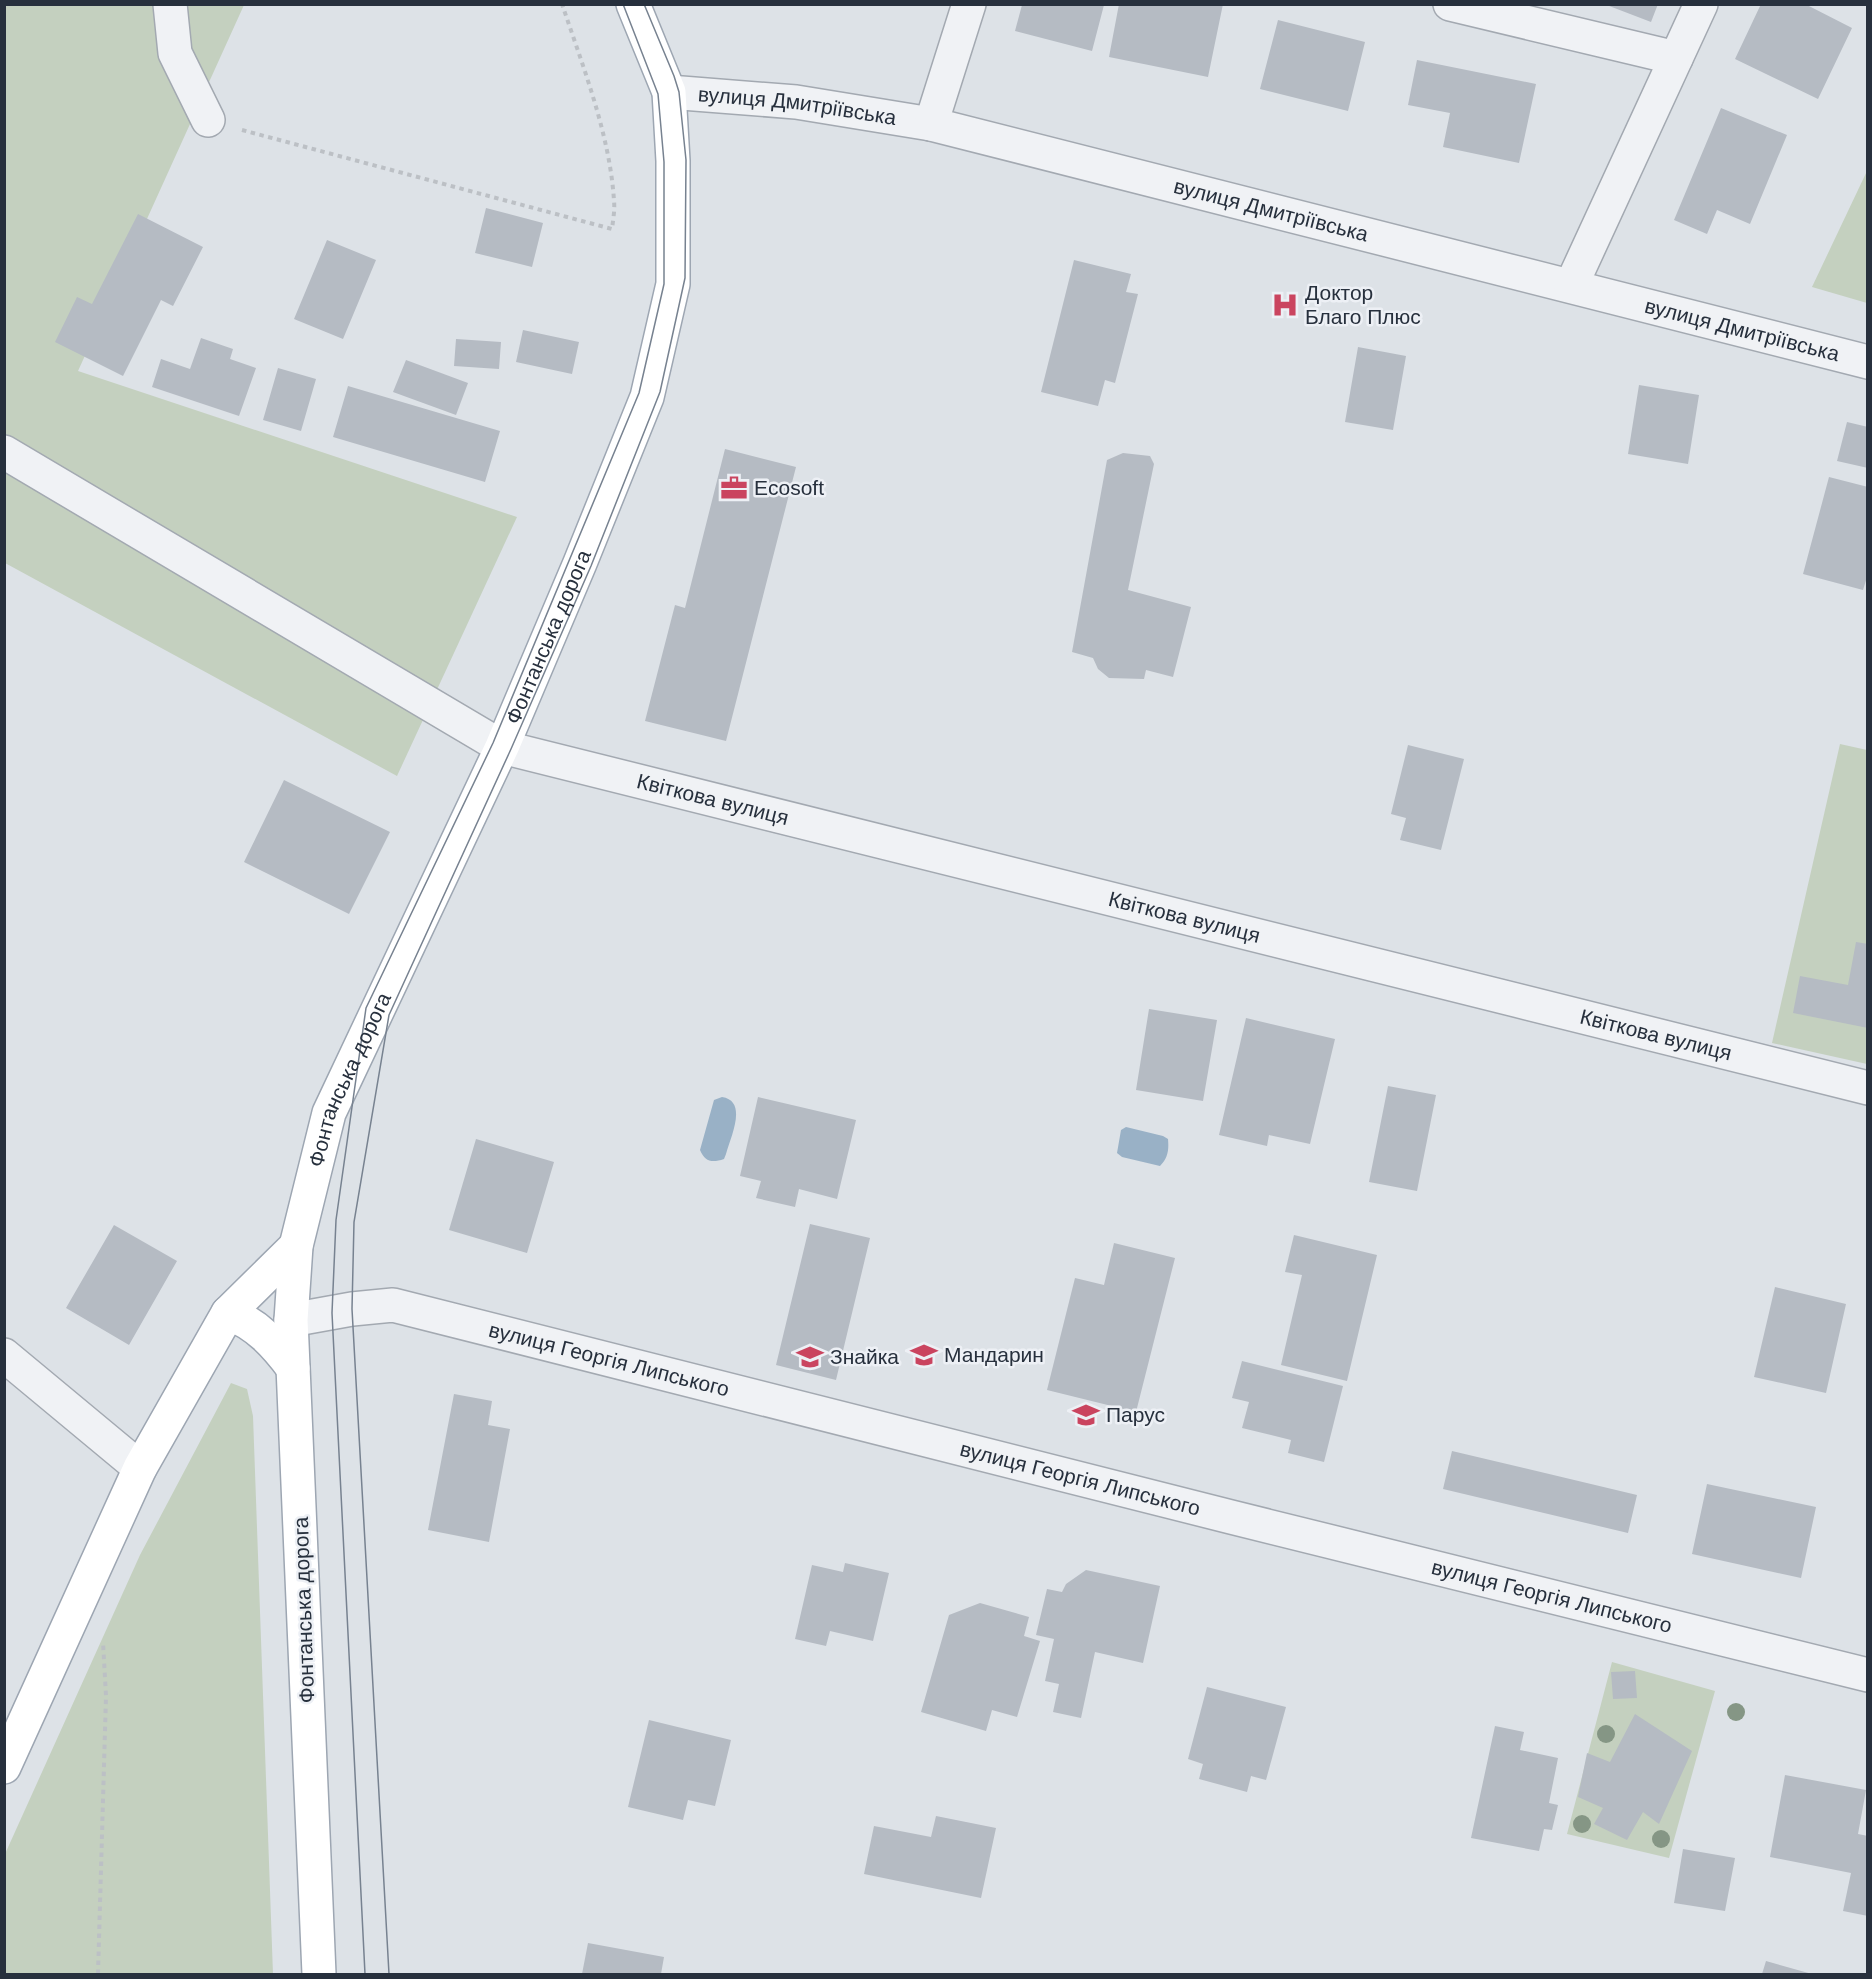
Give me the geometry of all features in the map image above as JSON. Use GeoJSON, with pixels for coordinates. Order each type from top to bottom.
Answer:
{"type":"FeatureCollection","features":[{"type":"Feature","properties":{"kind":"main road","name":"Фонтанська дорога"},"geometry":{"type":"LineString","coordinates":[[319,1974],[291,1320],[296,1246],[329,1113],[502,747],[647,397],[673,284],[673,161],[669,92],[633,4]]}},
{"type":"Feature","properties":{"kind":"main road"},"geometry":{"type":"LineString","coordinates":[[4,1767],[140,1468],[228,1313],[296,1246]]}},
{"type":"Feature","properties":{"kind":"main road"},"geometry":{"type":"LineString","coordinates":[[228,1313],[260,1330],[278,1347],[293,1368]]}},
{"type":"Feature","properties":{"kind":"street"},"geometry":{"type":"LineString","coordinates":[[170,4],[175,53],[208,120]]}},
{"type":"Feature","properties":{"kind":"street"},"geometry":{"type":"LineString","coordinates":[[931,124],[969,4]]}},
{"type":"Feature","properties":{"kind":"street"},"geometry":{"type":"LineString","coordinates":[[1450,4],[1676,58]]}},
{"type":"Feature","properties":{"kind":"street"},"geometry":{"type":"LineString","coordinates":[[1571,286],[1701,4]]}},
{"type":"Feature","properties":{"kind":"street","name":"вулиця Дмитріївська"},"geometry":{"type":"LineString","coordinates":[[669,92],[796,102],[931,124],[1868,362]]}},
{"type":"Feature","properties":{"kind":"street","name":"Квіткова вулиця"},"geometry":{"type":"LineString","coordinates":[[4,452],[502,747],[1868,1088]]}},
{"type":"Feature","properties":{"kind":"street","name":"вулиця Георгія Липського"},"geometry":{"type":"LineString","coordinates":[[291,1320],[352,1309],[393,1305],[1868,1675]]}},
{"type":"Feature","properties":{"kind":"street"},"geometry":{"type":"LineString","coordinates":[[4,1356],[140,1468]]}},
{"type":"Feature","properties":{"kind":"path"},"geometry":{"type":"LineString","coordinates":[[208,120],[612,229],[614,202],[608,155],[589,84],[562,4]]}},
{"type":"Feature","properties":{"kind":"path"},"geometry":{"type":"LineString","coordinates":[[98,1974],[106,1696],[103,1638]]}},
{"type":"Feature","properties":{"kind":"green space"},"geometry":{"type":"Polygon","coordinates":[[[4,5],[244,5],[78,371],[517,517],[397,776],[5,563],[4,5]]]}},
{"type":"Feature","properties":{"kind":"green space"},"geometry":{"type":"Polygon","coordinates":[[[1867,171],[1867,303],[1812,287],[1867,171]]]}},
{"type":"Feature","properties":{"kind":"green space"},"geometry":{"type":"Polygon","coordinates":[[[1840,744],[1867,750],[1867,1064],[1772,1043],[1840,744]]]}},
{"type":"Feature","properties":{"kind":"green space"},"geometry":{"type":"Polygon","coordinates":[[[231,1383],[247,1389],[253,1416],[273,1974],[5,1974],[5,1854],[140,1555],[231,1383]]]}},
{"type":"Feature","properties":{"kind":"green space"},"geometry":{"type":"Polygon","coordinates":[[[1612,1662],[1715,1691],[1669,1858],[1567,1834],[1612,1662]]]}},
{"type":"Feature","properties":{"kind":"water"},"geometry":{"type":"Polygon","coordinates":[[[722,1097],[730,1100],[734,1105],[736,1120],[724,1159],[712,1161],[704,1157],[700,1150],[714,1100],[722,1097]]]}},
{"type":"Feature","properties":{"kind":"water"},"geometry":{"type":"Polygon","coordinates":[[[1126,1127],[1168,1139],[1167,1154],[1160,1166],[1122,1157],[1117,1153],[1121,1130],[1126,1127]]]}},
{"type":"Feature","properties":{"kind":"building"},"geometry":{"type":"Polygon","coordinates":[[[1119,4],[1223,4],[1208,77],[1109,57],[1119,4]]]}},
{"type":"Feature","properties":{"kind":"building"},"geometry":{"type":"Polygon","coordinates":[[[1604,4],[1658,4],[1651,22],[1604,4]]]}},
{"type":"Feature","properties":{"kind":"building"},"geometry":{"type":"Polygon","coordinates":[[[1761,4],[1805,4],[1852,28],[1818,99],[1735,59],[1761,4]]]}},
{"type":"Feature","properties":{"kind":"building"},"geometry":{"type":"Polygon","coordinates":[[[1022,5],[1104,5],[1092,51],[1015,31],[1022,5]]]}},
{"type":"Feature","properties":{"kind":"building"},"geometry":{"type":"Polygon","coordinates":[[[1278,20],[1365,42],[1348,111],[1260,89],[1278,20]]]}},
{"type":"Feature","properties":{"kind":"building"},"geometry":{"type":"Polygon","coordinates":[[[1417,60],[1536,84],[1519,163],[1443,147],[1450,113],[1408,105],[1417,60]]]}},
{"type":"Feature","properties":{"kind":"building"},"geometry":{"type":"Polygon","coordinates":[[[1721,108],[1787,135],[1750,224],[1717,210],[1707,234],[1674,220],[1721,108]]]}},
{"type":"Feature","properties":{"kind":"building"},"geometry":{"type":"Polygon","coordinates":[[[486,208],[543,223],[532,267],[475,253],[486,208]]]}},
{"type":"Feature","properties":{"kind":"building"},"geometry":{"type":"Polygon","coordinates":[[[138,214],[203,247],[173,306],[161,300],[123,376],[55,342],[77,297],[92,304],[138,214]]]}},
{"type":"Feature","properties":{"kind":"building"},"geometry":{"type":"Polygon","coordinates":[[[327,240],[376,260],[343,339],[294,319],[327,240]]]}},
{"type":"Feature","properties":{"kind":"building"},"geometry":{"type":"Polygon","coordinates":[[[1074,260],[1131,274],[1126,292],[1138,294],[1115,383],[1105,380],[1098,406],[1041,392],[1074,260]]]}},
{"type":"Feature","properties":{"kind":"building"},"geometry":{"type":"Polygon","coordinates":[[[523,330],[579,342],[572,374],[516,362],[523,330]]]}},
{"type":"Feature","properties":{"kind":"building"},"geometry":{"type":"Polygon","coordinates":[[[201,338],[233,349],[230,359],[256,368],[239,416],[152,387],[161,359],[190,369],[201,338]]]}},
{"type":"Feature","properties":{"kind":"building"},"geometry":{"type":"Polygon","coordinates":[[[456,339],[501,342],[499,369],[454,366],[456,339]]]}},
{"type":"Feature","properties":{"kind":"building"},"geometry":{"type":"Polygon","coordinates":[[[1358,347],[1406,356],[1393,430],[1345,422],[1358,347]]]}},
{"type":"Feature","properties":{"kind":"building"},"geometry":{"type":"Polygon","coordinates":[[[406,360],[468,383],[456,415],[393,392],[406,360]]]}},
{"type":"Feature","properties":{"kind":"building"},"geometry":{"type":"Polygon","coordinates":[[[278,368],[316,379],[301,431],[263,420],[278,368]]]}},
{"type":"Feature","properties":{"kind":"building"},"geometry":{"type":"Polygon","coordinates":[[[1639,385],[1699,395],[1688,464],[1628,454],[1639,385]]]}},
{"type":"Feature","properties":{"kind":"building"},"geometry":{"type":"Polygon","coordinates":[[[348,386],[500,431],[485,482],[333,437],[348,386]]]}},
{"type":"Feature","properties":{"kind":"building"},"geometry":{"type":"Polygon","coordinates":[[[1847,422],[1868,427],[1868,468],[1837,461],[1847,422]]]}},
{"type":"Feature","properties":{"kind":"building"},"geometry":{"type":"Polygon","coordinates":[[[725,449],[796,467],[726,741],[645,721],[675,605],[685,608],[725,449]]]}},
{"type":"Feature","properties":{"kind":"building"},"geometry":{"type":"Polygon","coordinates":[[[1123,453],[1150,456],[1154,464],[1128,590],[1191,607],[1173,677],[1146,670],[1144,679],[1109,678],[1098,669],[1093,658],[1072,652],[1107,460],[1123,453]]]}},
{"type":"Feature","properties":{"kind":"building"},"geometry":{"type":"Polygon","coordinates":[[[1829,477],[1868,487],[1868,574],[1863,590],[1803,574],[1829,477]]]}},
{"type":"Feature","properties":{"kind":"building"},"geometry":{"type":"Polygon","coordinates":[[[1408,745],[1464,759],[1441,850],[1400,840],[1406,818],[1391,814],[1408,745]]]}},
{"type":"Feature","properties":{"kind":"building"},"geometry":{"type":"Polygon","coordinates":[[[284,780],[390,832],[349,914],[244,862],[284,780]]]}},
{"type":"Feature","properties":{"kind":"building"},"geometry":{"type":"Polygon","coordinates":[[[1856,942],[1868,944],[1868,1028],[1793,1013],[1800,976],[1848,985],[1856,942]]]}},
{"type":"Feature","properties":{"kind":"building"},"geometry":{"type":"Polygon","coordinates":[[[1149,1009],[1217,1020],[1203,1101],[1136,1090],[1149,1009]]]}},
{"type":"Feature","properties":{"kind":"building"},"geometry":{"type":"Polygon","coordinates":[[[1246,1018],[1335,1039],[1310,1144],[1269,1135],[1267,1146],[1219,1135],[1246,1018]]]}},
{"type":"Feature","properties":{"kind":"building"},"geometry":{"type":"Polygon","coordinates":[[[1388,1086],[1436,1095],[1417,1191],[1369,1182],[1388,1086]]]}},
{"type":"Feature","properties":{"kind":"building"},"geometry":{"type":"Polygon","coordinates":[[[758,1097],[856,1120],[837,1199],[799,1189],[795,1207],[756,1198],[761,1181],[740,1176],[758,1097]]]}},
{"type":"Feature","properties":{"kind":"building"},"geometry":{"type":"Polygon","coordinates":[[[476,1139],[554,1162],[527,1253],[449,1230],[476,1139]]]}},
{"type":"Feature","properties":{"kind":"building"},"geometry":{"type":"Polygon","coordinates":[[[810,1224],[870,1238],[836,1380],[776,1365],[810,1224]]]}},
{"type":"Feature","properties":{"kind":"building"},"geometry":{"type":"Polygon","coordinates":[[[114,1225],[177,1261],[129,1345],[66,1308],[114,1225]]]}},
{"type":"Feature","properties":{"kind":"building"},"geometry":{"type":"Polygon","coordinates":[[[1294,1235],[1377,1255],[1347,1381],[1281,1365],[1302,1275],[1285,1272],[1294,1235]]]}},
{"type":"Feature","properties":{"kind":"building"},"geometry":{"type":"Polygon","coordinates":[[[1114,1243],[1175,1258],[1136,1412],[1047,1390],[1075,1278],[1104,1285],[1114,1243]]]}},
{"type":"Feature","properties":{"kind":"building"},"geometry":{"type":"Polygon","coordinates":[[[1775,1287],[1846,1304],[1826,1393],[1754,1377],[1775,1287]]]}},
{"type":"Feature","properties":{"kind":"building"},"geometry":{"type":"Polygon","coordinates":[[[1242,1361],[1343,1386],[1324,1462],[1288,1453],[1291,1440],[1242,1428],[1249,1402],[1232,1398],[1242,1361]]]}},
{"type":"Feature","properties":{"kind":"building"},"geometry":{"type":"Polygon","coordinates":[[[454,1394],[492,1401],[488,1425],[510,1429],[489,1542],[428,1530],[454,1394]]]}},
{"type":"Feature","properties":{"kind":"building"},"geometry":{"type":"Polygon","coordinates":[[[1452,1451],[1637,1495],[1628,1533],[1443,1489],[1452,1451]]]}},
{"type":"Feature","properties":{"kind":"building"},"geometry":{"type":"Polygon","coordinates":[[[1707,1484],[1816,1507],[1801,1578],[1692,1554],[1707,1484]]]}},
{"type":"Feature","properties":{"kind":"building"},"geometry":{"type":"Polygon","coordinates":[[[845,1563],[889,1573],[873,1641],[830,1631],[826,1646],[795,1639],[812,1565],[843,1572],[845,1563]]]}},
{"type":"Feature","properties":{"kind":"building"},"geometry":{"type":"Polygon","coordinates":[[[1086,1570],[1160,1586],[1143,1663],[1095,1652],[1081,1718],[1053,1712],[1059,1684],[1045,1681],[1054,1639],[1036,1635],[1047,1589],[1062,1592],[1066,1584],[1086,1570]]]}},
{"type":"Feature","properties":{"kind":"building"},"geometry":{"type":"Polygon","coordinates":[[[980,1603],[1029,1617],[1024,1636],[1040,1641],[1017,1717],[992,1710],[986,1731],[921,1712],[949,1615],[980,1603]]]}},
{"type":"Feature","properties":{"kind":"building"},"geometry":{"type":"Polygon","coordinates":[[[1635,1671],[1637,1698],[1613,1699],[1611,1672],[1635,1671]]]}},
{"type":"Feature","properties":{"kind":"building"},"geometry":{"type":"Polygon","coordinates":[[[1207,1687],[1286,1707],[1266,1780],[1251,1776],[1247,1792],[1199,1779],[1203,1764],[1188,1759],[1207,1687]]]}},
{"type":"Feature","properties":{"kind":"building"},"geometry":{"type":"Polygon","coordinates":[[[1635,1714],[1692,1751],[1659,1824],[1643,1812],[1627,1840],[1594,1824],[1603,1808],[1578,1797],[1587,1753],[1610,1762],[1635,1714]]]}},
{"type":"Feature","properties":{"kind":"building"},"geometry":{"type":"Polygon","coordinates":[[[649,1720],[731,1740],[715,1806],[688,1800],[683,1820],[628,1807],[649,1720]]]}},
{"type":"Feature","properties":{"kind":"building"},"geometry":{"type":"Polygon","coordinates":[[[1495,1726],[1524,1732],[1520,1750],[1558,1758],[1549,1803],[1558,1805],[1552,1830],[1544,1829],[1539,1851],[1471,1838],[1495,1726]]]}},
{"type":"Feature","properties":{"kind":"building"},"geometry":{"type":"Polygon","coordinates":[[[1785,1775],[1866,1790],[1858,1834],[1868,1836],[1868,1916],[1843,1911],[1851,1873],[1770,1857],[1785,1775]]]}},
{"type":"Feature","properties":{"kind":"building"},"geometry":{"type":"Polygon","coordinates":[[[936,1816],[996,1828],[981,1898],[864,1874],[874,1826],[931,1837],[936,1816]]]}},
{"type":"Feature","properties":{"kind":"building"},"geometry":{"type":"Polygon","coordinates":[[[1683,1849],[1735,1858],[1725,1911],[1674,1903],[1683,1849]]]}},
{"type":"Feature","properties":{"kind":"building"},"geometry":{"type":"Polygon","coordinates":[[[588,1943],[664,1957],[661,1974],[582,1974],[588,1943]]]}},
{"type":"Feature","properties":{"kind":"building"},"geometry":{"type":"Polygon","coordinates":[[[1766,1961],[1812,1974],[1762,1974],[1766,1961]]]}},
{"type":"Feature","properties":{"kind":"tram line"},"geometry":{"type":"LineString","coordinates":[[365,1974],[332,1313],[336,1220],[366,1008],[493,743],[639,393],[664,284],[664,162],[658,94],[623,4]]}},
{"type":"Feature","properties":{"kind":"tram line"},"geometry":{"type":"LineString","coordinates":[[389,1974],[352,1309],[354,1222],[389,1015],[511,749],[591,566],[660,392],[685,278],[686,160],[679,92],[644,4]]}},
{"type":"Feature","properties":{"kind":"place","name":"Доктор Благо Плюс"},"geometry":{"type":"Point","coordinates":[1285,305]}},
{"type":"Feature","properties":{"kind":"place","name":"Ecosoft"},"geometry":{"type":"Point","coordinates":[734,488]}},
{"type":"Feature","properties":{"kind":"place","name":"Мандарин"},"geometry":{"type":"Point","coordinates":[924,1355]}},
{"type":"Feature","properties":{"kind":"place","name":"Знайка"},"geometry":{"type":"Point","coordinates":[810,1357]}},
{"type":"Feature","properties":{"kind":"place","name":"Парус"},"geometry":{"type":"Point","coordinates":[1086,1415]}}]}
